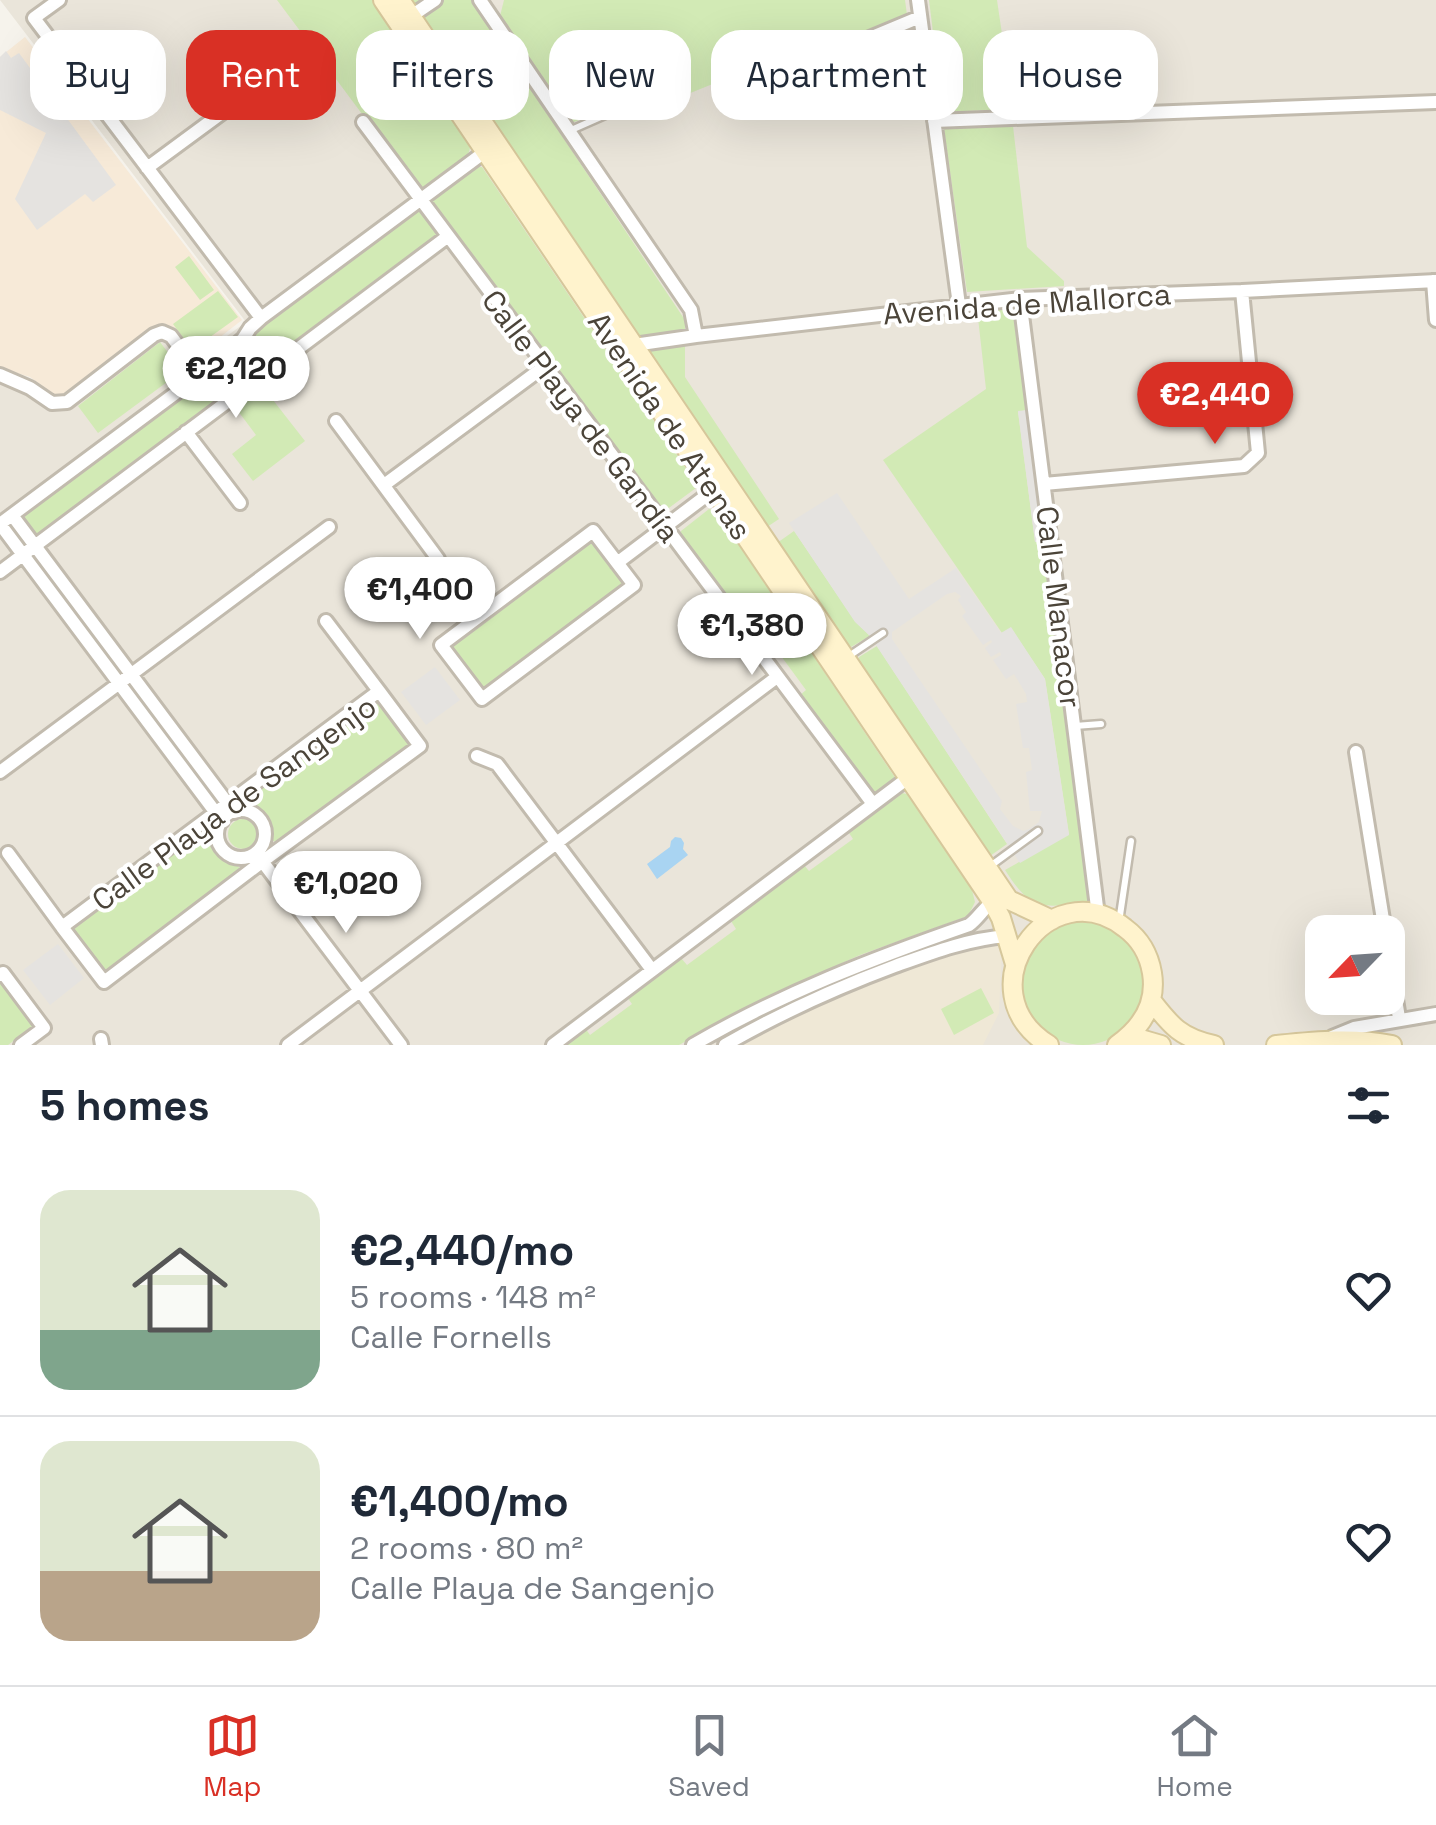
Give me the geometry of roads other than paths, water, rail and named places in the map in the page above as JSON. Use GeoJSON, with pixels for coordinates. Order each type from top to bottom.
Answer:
{"type":"FeatureCollection","features":[{"type":"Feature","properties":{"kind":"main road","name":"Avenida de Atenas"},"geometry":{"type":"LineString","coordinates":[[383,0],[405,20],[839,663],[988,868],[1015,964],[1012,980],[1018,1012],[1027,1027],[1049,1045]]}},
{"type":"Feature","properties":{"kind":"main road","name":"Avenida de Atenas"},"geometry":{"type":"LineString","coordinates":[[400,0],[405,20]]}},
{"type":"Feature","properties":{"kind":"main road","name":"Avenida de Atenas"},"geometry":{"type":"LineString","coordinates":[[839,663],[908,778],[1000,901]]}},
{"type":"Feature","properties":{"kind":"main road"},"geometry":{"type":"LineString","coordinates":[[1000,901],[1052,920]]}},
{"type":"Feature","properties":{"kind":"main road"},"geometry":{"type":"LineString","coordinates":[[1015,964],[1033,933],[1052,920],[1080,913],[1098,914],[1119,923],[1131,932],[1148,956],[1152,970],[1152,1000],[1140,1026],[1124,1040]]}},
{"type":"Feature","properties":{"kind":"main road"},"geometry":{"type":"LineString","coordinates":[[1152,1000],[1179,1033],[1214,1045]]}},
{"type":"Feature","properties":{"kind":"main road"},"geometry":{"type":"LineString","coordinates":[[1124,1040],[1162,1045]]}},
{"type":"Feature","properties":{"kind":"main road"},"geometry":{"type":"LineString","coordinates":[[1276,1045],[1326,1040],[1370,1040],[1392,1045]]}},
{"type":"Feature","properties":{"kind":"street"},"geometry":{"type":"LineString","coordinates":[[58,0],[34,18],[261,318]]}},
{"type":"Feature","properties":{"kind":"street"},"geometry":{"type":"LineString","coordinates":[[405,20],[435,0]]}},
{"type":"Feature","properties":{"kind":"street"},"geometry":{"type":"LineString","coordinates":[[480,0],[691,310],[696,336]]}},
{"type":"Feature","properties":{"kind":"street"},"geometry":{"type":"LineString","coordinates":[[918,0],[958,305]]}},
{"type":"Feature","properties":{"kind":"street"},"geometry":{"type":"LineString","coordinates":[[889,30],[920,17]]}},
{"type":"Feature","properties":{"kind":"street"},"geometry":{"type":"LineString","coordinates":[[934,121],[1436,102]]}},
{"type":"Feature","properties":{"kind":"street"},"geometry":{"type":"LineString","coordinates":[[147,168],[212,120]]}},
{"type":"Feature","properties":{"kind":"street","name":"Calle Playa de Gandía"},"geometry":{"type":"LineString","coordinates":[[363,122],[873,804]]}},
{"type":"Feature","properties":{"kind":"street"},"geometry":{"type":"LineString","coordinates":[[225,813],[131,675],[4,521],[200,375],[243,339],[261,318],[490,147]]}},
{"type":"Feature","properties":{"kind":"street"},"geometry":{"type":"LineString","coordinates":[[0,572],[448,237]]}},
{"type":"Feature","properties":{"kind":"street"},"geometry":{"type":"LineString","coordinates":[[1434,280],[1436,320]]}},
{"type":"Feature","properties":{"kind":"street","name":"Avenida de Mallorca"},"geometry":{"type":"LineString","coordinates":[[628,350],[696,336],[1020,299],[1434,280]]}},
{"type":"Feature","properties":{"kind":"street"},"geometry":{"type":"LineString","coordinates":[[1044,484],[1244,466],[1258,454],[1242,291]]}},
{"type":"Feature","properties":{"kind":"street","name":"Calle Manacor"},"geometry":{"type":"LineString","coordinates":[[1020,299],[1098,914]]}},
{"type":"Feature","properties":{"kind":"street"},"geometry":{"type":"LineString","coordinates":[[0,376],[30,388],[52,404],[68,402],[162,332],[171,336],[200,375]]}},
{"type":"Feature","properties":{"kind":"street"},"geometry":{"type":"LineString","coordinates":[[243,339],[268,371]]}},
{"type":"Feature","properties":{"kind":"street"},"geometry":{"type":"LineString","coordinates":[[384,486],[545,366]]}},
{"type":"Feature","properties":{"kind":"street"},"geometry":{"type":"LineString","coordinates":[[336,421],[438,559]]}},
{"type":"Feature","properties":{"kind":"street"},"geometry":{"type":"LineString","coordinates":[[186,432],[240,503]]}},
{"type":"Feature","properties":{"kind":"street"},"geometry":{"type":"LineString","coordinates":[[617,563],[719,486]]}},
{"type":"Feature","properties":{"kind":"street"},"geometry":{"type":"LineString","coordinates":[[0,772],[329,528]]}},
{"type":"Feature","properties":{"kind":"street"},"geometry":{"type":"LineString","coordinates":[[593,531],[617,563],[634,585],[482,699],[441,645],[593,531]]}},
{"type":"Feature","properties":{"kind":"street"},"geometry":{"type":"LineString","coordinates":[[29,550],[118,684],[225,813]]}},
{"type":"Feature","properties":{"kind":"street"},"geometry":{"type":"LineString","coordinates":[[326,620],[379,691]]}},
{"type":"Feature","properties":{"kind":"street"},"geometry":{"type":"LineString","coordinates":[[288,1045],[777,677]]}},
{"type":"Feature","properties":{"kind":"street","name":"Calle Playa de Sangenjo"},"geometry":{"type":"LineString","coordinates":[[379,691],[420,746],[259,857],[104,982],[62,927],[225,813],[379,691]]}},
{"type":"Feature","properties":{"kind":"street"},"geometry":{"type":"LineString","coordinates":[[1356,752],[1382,915]]}},
{"type":"Feature","properties":{"kind":"street"},"geometry":{"type":"LineString","coordinates":[[477,756],[497,764],[652,970]]}},
{"type":"Feature","properties":{"kind":"street"},"geometry":{"type":"LineString","coordinates":[[552,1045],[908,778]]}},
{"type":"Feature","properties":{"kind":"street"},"geometry":{"type":"LineString","coordinates":[[225,813],[249,812],[261,822],[265,837],[259,857]]}},
{"type":"Feature","properties":{"kind":"street"},"geometry":{"type":"LineString","coordinates":[[225,813],[218,836],[223,850],[236,858],[259,857]]}},
{"type":"Feature","properties":{"kind":"street"},"geometry":{"type":"LineString","coordinates":[[8,853],[62,927]]}},
{"type":"Feature","properties":{"kind":"street"},"geometry":{"type":"LineString","coordinates":[[259,857],[401,1045]]}},
{"type":"Feature","properties":{"kind":"street"},"geometry":{"type":"LineString","coordinates":[[693,1045],[743,1017],[831,977],[969,925],[1000,901]]}},
{"type":"Feature","properties":{"kind":"street"},"geometry":{"type":"LineString","coordinates":[[725,1045],[856,981],[974,940],[1007,936]]}},
{"type":"Feature","properties":{"kind":"street"},"geometry":{"type":"LineString","coordinates":[[0,974],[3,972],[44,1028],[21,1045]]}},
{"type":"Feature","properties":{"kind":"street"},"geometry":{"type":"LineString","coordinates":[[1326,1040],[1354,1028],[1436,1014]]}},
{"type":"Feature","properties":{"kind":"lane"},"geometry":{"type":"LineString","coordinates":[[568,132],[595,120]]}},
{"type":"Feature","properties":{"kind":"lane"},"geometry":{"type":"LineString","coordinates":[[839,663],[882,633]]}},
{"type":"Feature","properties":{"kind":"lane"},"geometry":{"type":"LineString","coordinates":[[1074,726],[1101,724]]}},
{"type":"Feature","properties":{"kind":"lane"},"geometry":{"type":"LineString","coordinates":[[988,868],[1038,831]]}},
{"type":"Feature","properties":{"kind":"lane"},"geometry":{"type":"LineString","coordinates":[[1119,923],[1131,841]]}},
{"type":"Feature","properties":{"kind":"water"},"geometry":{"type":"Polygon","coordinates":[[[675,837],[681,838],[688,855],[657,879],[647,864],[670,847],[675,837]]]}}]}
